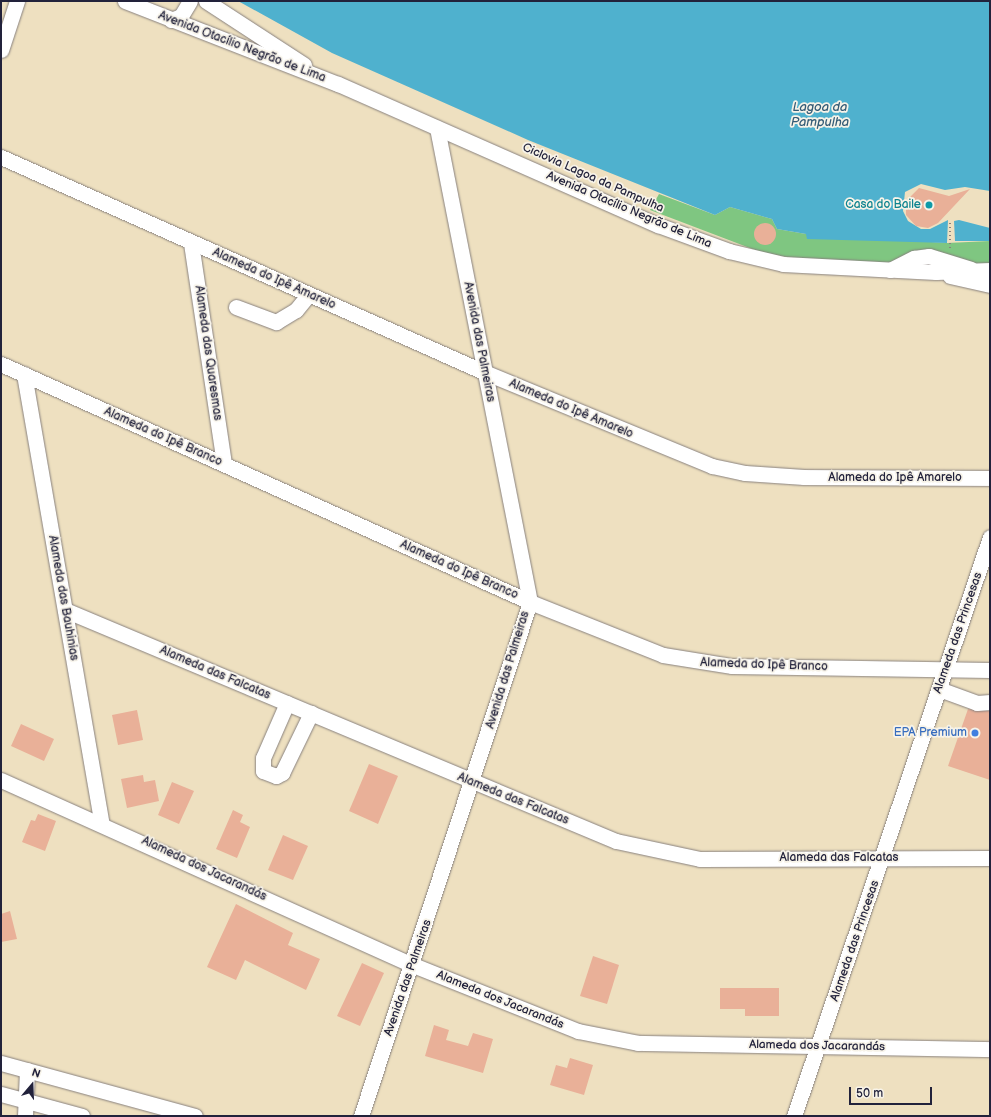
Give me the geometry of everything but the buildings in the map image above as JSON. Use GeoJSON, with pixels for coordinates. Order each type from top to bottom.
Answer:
{"type":"FeatureCollection","features":[{"type":"Feature","properties":{"kind":"street"},"geometry":{"type":"LineString","coordinates":[[1,50],[17,1]]}},
{"type":"Feature","properties":{"kind":"street","name":"Avenida Otacílio Negrão de Lima"},"geometry":{"type":"LineString","coordinates":[[125,1],[338,84],[658,225],[729,251],[783,264],[936,272],[983,271]]}},
{"type":"Feature","properties":{"kind":"street"},"geometry":{"type":"LineString","coordinates":[[171,20],[181,16],[190,1]]}},
{"type":"Feature","properties":{"kind":"street","name":"Avenida Otacílio Negrão de Lima"},"geometry":{"type":"LineString","coordinates":[[206,1],[258,38],[338,84]]}},
{"type":"Feature","properties":{"kind":"street","name":"Avenida das Palmeiras"},"geometry":{"type":"LineString","coordinates":[[361,1116],[473,783],[530,602],[437,128]]}},
{"type":"Feature","properties":{"kind":"street","name":"Alameda do Ipê Amarelo"},"geometry":{"type":"LineString","coordinates":[[1,157],[484,372],[676,453],[729,470],[804,477],[990,478]]}},
{"type":"Feature","properties":{"kind":"street","name":"Alameda das Quaresmas"},"geometry":{"type":"LineString","coordinates":[[192,243],[224,464]]}},
{"type":"Feature","properties":{"kind":"street"},"geometry":{"type":"LineString","coordinates":[[889,270],[898,263],[929,256],[947,259],[983,271]]}},
{"type":"Feature","properties":{"kind":"street","name":"Avenida Otacílio Negrão de Lima"},"geometry":{"type":"LineString","coordinates":[[936,272],[990,285]]}},
{"type":"Feature","properties":{"kind":"street"},"geometry":{"type":"LineString","coordinates":[[236,307],[276,322],[296,310],[308,294]]}},
{"type":"Feature","properties":{"kind":"street","name":"Alameda do Ipê Branco"},"geometry":{"type":"LineString","coordinates":[[1,364],[530,602],[633,645],[688,661],[732,666],[990,670]]}},
{"type":"Feature","properties":{"kind":"street","name":"Alameda das Bauhinias"},"geometry":{"type":"LineString","coordinates":[[24,374],[102,822]]}},
{"type":"Feature","properties":{"kind":"street","name":"Alameda das Princesas"},"geometry":{"type":"LineString","coordinates":[[794,1116],[884,857],[945,669],[990,537]]}},
{"type":"Feature","properties":{"kind":"street","name":"Alameda das Falcatas"},"geometry":{"type":"LineString","coordinates":[[65,610],[311,713],[473,783],[616,841],[700,859],[884,857],[990,858]]}},
{"type":"Feature","properties":{"kind":"street"},"geometry":{"type":"LineString","coordinates":[[939,689],[978,703],[990,702]]}},
{"type":"Feature","properties":{"kind":"street"},"geometry":{"type":"LineString","coordinates":[[287,703],[263,758],[263,772],[276,776],[282,772],[311,713]]}},
{"type":"Feature","properties":{"kind":"street","name":"Alameda dos Jacarandás"},"geometry":{"type":"LineString","coordinates":[[1,780],[102,822],[413,965],[578,1031],[638,1043],[990,1049]]}},
{"type":"Feature","properties":{"kind":"street"},"geometry":{"type":"LineString","coordinates":[[1,1063],[188,1115]]}},
{"type":"Feature","properties":{"kind":"street"},"geometry":{"type":"LineString","coordinates":[[25,1109],[27,1070]]}},
{"type":"Feature","properties":{"kind":"street","name":"Avenida das Palmeiras"},"geometry":{"type":"LineString","coordinates":[[366,1116],[372,1082]]}},
{"type":"Feature","properties":{"kind":"street"},"geometry":{"type":"LineString","coordinates":[[1,1094],[25,1109],[82,1116]]}},
{"type":"Feature","properties":{"kind":"path"},"geometry":{"type":"LineString","coordinates":[[950,223],[951,255]]}},
{"type":"Feature","properties":{"kind":"green space"},"geometry":{"type":"Polygon","coordinates":[[[659,194],[715,215],[730,207],[772,219],[777,229],[806,234],[947,243],[990,241],[990,267],[840,266],[763,253],[650,210],[659,194]]]}},
{"type":"Feature","properties":{"kind":"water","name":"Lagoa da Pampulha"},"geometry":{"type":"Polygon","coordinates":[[[238,1],[990,1],[990,191],[965,187],[945,190],[921,184],[905,192],[903,211],[908,221],[921,229],[930,229],[948,220],[947,243],[807,239],[806,234],[777,229],[772,219],[730,207],[715,215],[528,140],[332,53],[238,1]]]}},
{"type":"Feature","properties":{"kind":"water"},"geometry":{"type":"Polygon","coordinates":[[[959,220],[990,228],[990,241],[955,241],[954,221],[959,220]]]}},
{"type":"Feature","properties":{"kind":"place","name":"Casa do Baile"},"geometry":{"type":"Point","coordinates":[929,205]}},
{"type":"Feature","properties":{"kind":"place","name":"EPA Premium"},"geometry":{"type":"Point","coordinates":[975,733]}}]}
